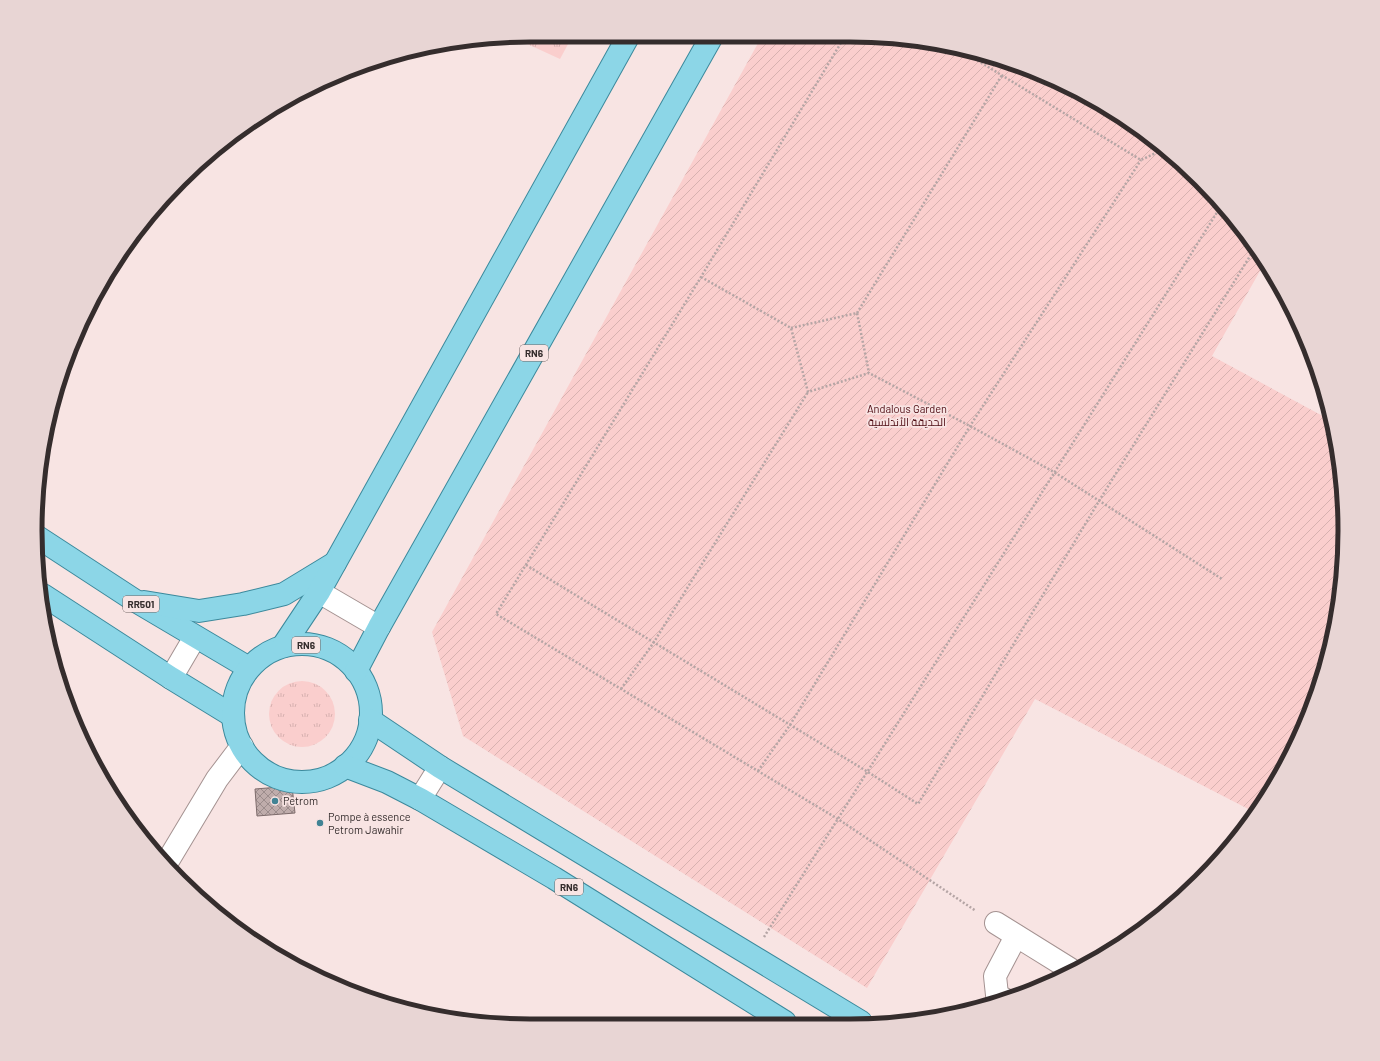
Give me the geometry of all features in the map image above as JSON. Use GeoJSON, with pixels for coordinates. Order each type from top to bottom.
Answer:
{"type":"FeatureCollection","features":[{"type":"Feature","properties":{"kind":"main road","name":"RN6"},"geometry":{"type":"LineString","coordinates":[[283,646],[319,592],[336,562],[625,42]]}},
{"type":"Feature","properties":{"kind":"main road","name":"RN6"},"geometry":{"type":"LineString","coordinates":[[356,671],[379,627],[709,42]]}},
{"type":"Feature","properties":{"kind":"main road","name":"RR501"},"geometry":{"type":"LineString","coordinates":[[42,540],[134,600],[249,668]]}},
{"type":"Feature","properties":{"kind":"main road"},"geometry":{"type":"LineString","coordinates":[[134,600],[199,611],[244,604],[284,594],[336,562]]}},
{"type":"Feature","properties":{"kind":"main road"},"geometry":{"type":"LineString","coordinates":[[46,597],[171,678],[233,716]]}},
{"type":"Feature","properties":{"kind":"main road","name":"RN6"},"geometry":{"type":"LineString","coordinates":[[297,644],[310,645],[324,648],[336,653],[347,661],[356,671],[365,686],[370,703],[370,720],[366,737],[358,753],[345,766],[331,775],[314,781],[297,782],[281,778],[265,771],[252,760],[242,746],[236,732],[233,716],[234,703],[242,679],[249,668],[264,655],[283,646],[297,644]]}},
{"type":"Feature","properties":{"kind":"main road"},"geometry":{"type":"LineString","coordinates":[[370,720],[440,767],[856,1019]]}},
{"type":"Feature","properties":{"kind":"main road","name":"RN6"},"geometry":{"type":"LineString","coordinates":[[345,766],[387,782],[420,800],[593,902],[780,1019]]}},
{"type":"Feature","properties":{"kind":"street"},"geometry":{"type":"LineString","coordinates":[[319,592],[379,627]]}},
{"type":"Feature","properties":{"kind":"street"},"geometry":{"type":"LineString","coordinates":[[171,678],[195,637]]}},
{"type":"Feature","properties":{"kind":"street"},"geometry":{"type":"LineString","coordinates":[[169,859],[217,779],[242,746]]}},
{"type":"Feature","properties":{"kind":"street"},"geometry":{"type":"LineString","coordinates":[[420,800],[440,767]]}},
{"type":"Feature","properties":{"kind":"street"},"geometry":{"type":"LineString","coordinates":[[996,924],[1068,968]]}},
{"type":"Feature","properties":{"kind":"street"},"geometry":{"type":"LineString","coordinates":[[998,996],[995,976],[1016,936]]}},
{"type":"Feature","properties":{"kind":"path"},"geometry":{"type":"LineString","coordinates":[[841,42],[701,277],[496,614],[838,819],[996,924]]}},
{"type":"Feature","properties":{"kind":"path"},"geometry":{"type":"LineString","coordinates":[[974,58],[1141,160]]}},
{"type":"Feature","properties":{"kind":"path"},"geometry":{"type":"LineString","coordinates":[[869,373],[857,313],[1002,76]]}},
{"type":"Feature","properties":{"kind":"path"},"geometry":{"type":"LineString","coordinates":[[758,771],[790,725],[970,426],[1141,160],[1158,152]]}},
{"type":"Feature","properties":{"kind":"path"},"geometry":{"type":"LineString","coordinates":[[752,956],[1219,211]]}},
{"type":"Feature","properties":{"kind":"path"},"geometry":{"type":"LineString","coordinates":[[526,565],[868,772],[918,804],[1099,501],[1252,253]]}},
{"type":"Feature","properties":{"kind":"path"},"geometry":{"type":"LineString","coordinates":[[701,277],[791,328],[857,313]]}},
{"type":"Feature","properties":{"kind":"path"},"geometry":{"type":"LineString","coordinates":[[791,328],[808,392]]}},
{"type":"Feature","properties":{"kind":"path"},"geometry":{"type":"LineString","coordinates":[[621,689],[654,642],[808,392],[869,373],[1054,472],[1222,579]]}},
{"type":"Feature","properties":{"kind":"green space"},"geometry":{"type":"Polygon","coordinates":[[[523,42],[569,42],[560,59],[523,42]]]}},
{"type":"Feature","properties":{"kind":"green space","name":"Andalous Garden الحديقة الأندلسية"},"geometry":{"type":"Polygon","coordinates":[[[759,42],[881,43],[945,51],[1007,68],[1036,79],[1066,92],[1121,124],[1172,163],[1195,185],[1217,208],[1262,268],[1212,356],[1324,417],[1329,435],[1334,467],[1338,530],[1334,594],[1329,626],[1312,688],[1301,717],[1288,747],[1273,775],[1250,810],[1035,699],[867,988],[463,736],[432,632],[759,42]]]}},
{"type":"Feature","properties":{"kind":"green space"},"geometry":{"type":"Polygon","coordinates":[[[302,681],[315,684],[325,691],[332,701],[335,714],[332,727],[325,737],[315,744],[302,747],[289,744],[279,737],[272,727],[269,714],[272,701],[279,691],[289,684],[302,681]]]}},
{"type":"Feature","properties":{"kind":"building","name":"Petrom"},"geometry":{"type":"Polygon","coordinates":[[[292,786],[295,813],[257,816],[255,789],[292,786]]]}},
{"type":"Feature","properties":{"kind":"place","name":"Petrom"},"geometry":{"type":"Point","coordinates":[275,801]}},
{"type":"Feature","properties":{"kind":"place","name":"Pompe à essence Petrom Jawahir"},"geometry":{"type":"Point","coordinates":[320,823]}}]}
